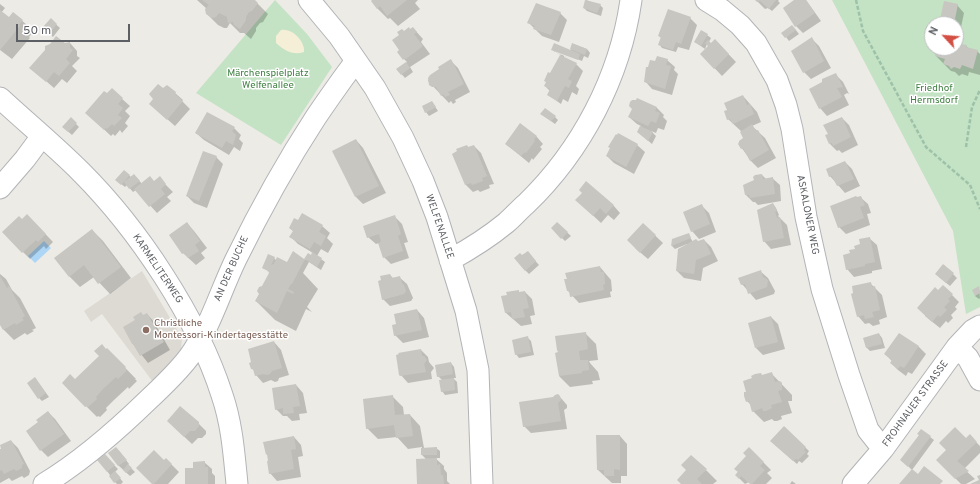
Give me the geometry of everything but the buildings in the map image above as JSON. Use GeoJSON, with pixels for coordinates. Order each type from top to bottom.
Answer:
{"type":"FeatureCollection","features":[{"type":"Feature","properties":{"kind":"street","name":"WELFENALLEE"},"geometry":{"type":"LineString","coordinates":[[309,0],[339,36],[375,88],[423,181],[437,216],[466,311],[478,370],[482,484]]}},
{"type":"Feature","properties":{"kind":"street"},"geometry":{"type":"LineString","coordinates":[[450,260],[507,222],[539,192],[567,157],[590,120],[607,87],[617,62],[629,17],[631,0]]}},
{"type":"Feature","properties":{"kind":"street","name":"ASKALONER WEG"},"geometry":{"type":"LineString","coordinates":[[706,0],[722,10],[751,37],[777,80],[786,105],[792,129],[806,217],[822,289],[868,430],[883,449]]}},
{"type":"Feature","properties":{"kind":"street","name":"AN DER BUCHE"},"geometry":{"type":"LineString","coordinates":[[44,484],[87,455],[129,419],[167,382],[188,357],[200,340],[235,262],[275,182],[292,153],[339,83],[356,61]]}},
{"type":"Feature","properties":{"kind":"street","name":"KARMELITERWEG"},"geometry":{"type":"LineString","coordinates":[[0,98],[80,172],[116,212],[168,282],[200,340],[222,395],[233,437],[237,484]]}},
{"type":"Feature","properties":{"kind":"street"},"geometry":{"type":"LineString","coordinates":[[0,188],[25,159],[42,136]]}},
{"type":"Feature","properties":{"kind":"street","name":"FROHNAUER STRASSE"},"geometry":{"type":"LineString","coordinates":[[852,484],[883,449],[957,347],[973,330],[980,326]]}},
{"type":"Feature","properties":{"kind":"street"},"geometry":{"type":"LineString","coordinates":[[957,347],[968,358],[980,380]]}},
{"type":"Feature","properties":{"kind":"path"},"geometry":{"type":"LineString","coordinates":[[856,0],[863,31],[926,147],[970,185],[980,209]]}},
{"type":"Feature","properties":{"kind":"path"},"geometry":{"type":"LineString","coordinates":[[966,147],[972,107],[980,90]]}},
{"type":"Feature","properties":{"kind":"shaded area","name":"Christliche Montessori-Kindertagesstätte"},"geometry":{"type":"Polygon","coordinates":[[[142,271],[182,338],[181,349],[153,382],[102,314],[91,322],[84,311],[142,271]]]}},
{"type":"Feature","properties":{"kind":"green space","name":"Märchenspielplatz Welfenallee"},"geometry":{"type":"Polygon","coordinates":[[[275,0],[307,34],[332,67],[281,145],[196,93],[275,0]]]}},
{"type":"Feature","properties":{"kind":"green space","name":"Friedhof Hermsdorf"},"geometry":{"type":"Polygon","coordinates":[[[832,0],[980,0],[980,307],[966,314],[953,231],[832,0]]]}},
{"type":"Feature","properties":{"kind":"sand"},"geometry":{"type":"Polygon","coordinates":[[[281,30],[289,31],[297,36],[304,48],[304,52],[292,53],[276,43],[276,36],[281,30]]]}},
{"type":"Feature","properties":{"kind":"water"},"geometry":{"type":"Polygon","coordinates":[[[44,241],[51,248],[35,263],[28,256],[44,241]]]}},
{"type":"Feature","properties":{"kind":"place","name":"Christliche Montessori-Kindertagesstätte"},"geometry":{"type":"Point","coordinates":[146,330]}}]}
